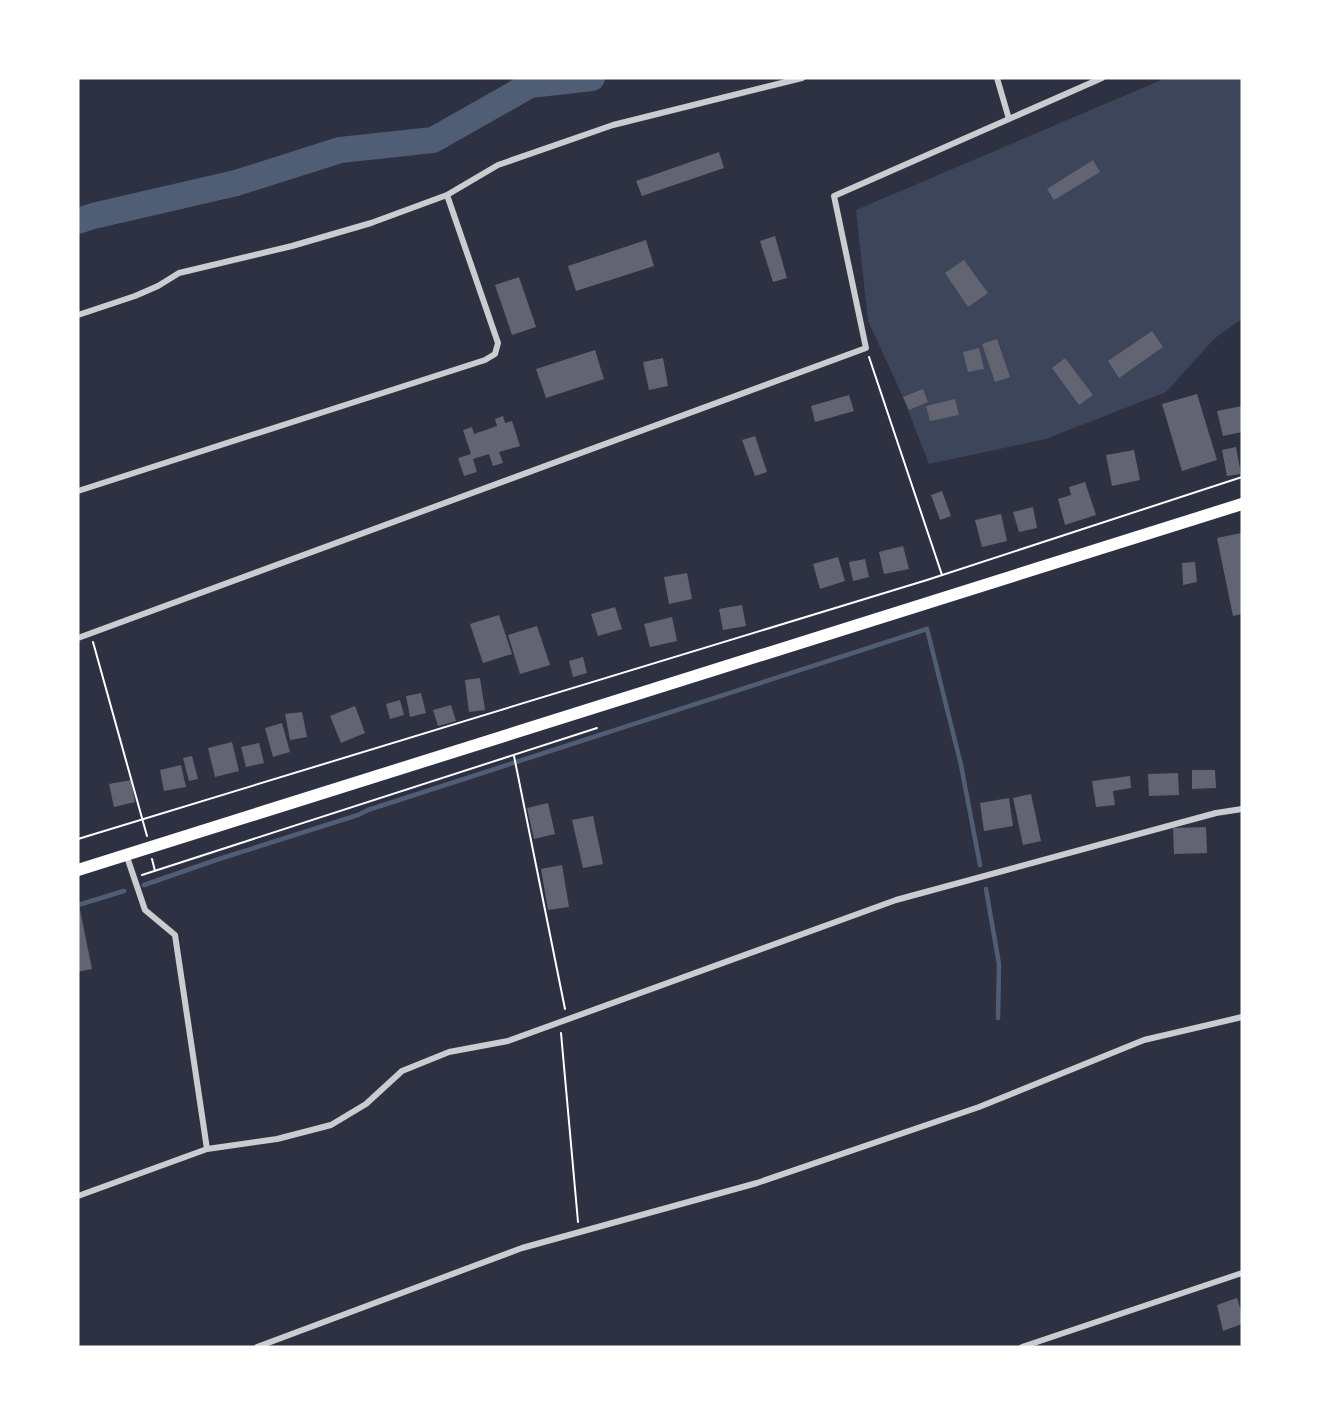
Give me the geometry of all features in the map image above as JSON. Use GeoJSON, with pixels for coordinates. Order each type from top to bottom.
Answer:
{"type":"FeatureCollection","features":[{"type":"Feature","properties":{"kind":"main road"},"geometry":{"type":"LineString","coordinates":[[78,870],[1242,504]]}},
{"type":"Feature","properties":{"kind":"street"},"geometry":{"type":"LineString","coordinates":[[78,315],[135,296],[179,273],[335,235],[447,195],[498,165],[613,125],[802,78]]}},
{"type":"Feature","properties":{"kind":"street"},"geometry":{"type":"LineString","coordinates":[[997,78],[1009,119]]}},
{"type":"Feature","properties":{"kind":"street"},"geometry":{"type":"LineString","coordinates":[[78,638],[866,348],[834,196],[1102,78]]}},
{"type":"Feature","properties":{"kind":"street"},"geometry":{"type":"LineString","coordinates":[[78,491],[485,360],[495,354],[498,343],[447,195]]}},
{"type":"Feature","properties":{"kind":"street"},"geometry":{"type":"LineString","coordinates":[[78,1196],[207,1149],[277,1139],[331,1125],[366,1104],[402,1071],[449,1052],[508,1041],[896,900],[1216,813],[1242,809]]}},
{"type":"Feature","properties":{"kind":"street"},"geometry":{"type":"LineString","coordinates":[[126,855],[146,910],[175,935],[207,1149]]}},
{"type":"Feature","properties":{"kind":"street"},"geometry":{"type":"LineString","coordinates":[[257,1347],[522,1248],[757,1183],[979,1107],[1144,1040],[1242,1017]]}},
{"type":"Feature","properties":{"kind":"street"},"geometry":{"type":"LineString","coordinates":[[1022,1347],[1242,1273]]}},
{"type":"Feature","properties":{"kind":"path"},"geometry":{"type":"LineString","coordinates":[[866,348],[942,575]]}},
{"type":"Feature","properties":{"kind":"path"},"geometry":{"type":"LineString","coordinates":[[78,839],[942,575],[1242,477]]}},
{"type":"Feature","properties":{"kind":"path"},"geometry":{"type":"LineString","coordinates":[[90,634],[150,847]]}},
{"type":"Feature","properties":{"kind":"path"},"geometry":{"type":"LineString","coordinates":[[134,877],[597,728]]}},
{"type":"Feature","properties":{"kind":"path"},"geometry":{"type":"LineString","coordinates":[[514,756],[563,1020],[579,1232]]}},
{"type":"Feature","properties":{"kind":"shaded area"},"geometry":{"type":"Polygon","coordinates":[[[1166,78],[1242,78],[1242,319],[1215,338],[1166,392],[1046,439],[929,464],[903,397],[868,321],[856,210],[1166,78]]]}},
{"type":"Feature","properties":{"kind":"building"},"geometry":{"type":"Polygon","coordinates":[[[719,152],[724,168],[642,196],[636,181],[719,152]]]}},
{"type":"Feature","properties":{"kind":"building"},"geometry":{"type":"Polygon","coordinates":[[[1093,160],[1100,172],[1054,200],[1047,189],[1093,160]]]}},
{"type":"Feature","properties":{"kind":"building"},"geometry":{"type":"Polygon","coordinates":[[[775,236],[787,278],[773,282],[760,241],[775,236]]]}},
{"type":"Feature","properties":{"kind":"building"},"geometry":{"type":"Polygon","coordinates":[[[646,240],[654,266],[576,291],[568,266],[646,240]]]}},
{"type":"Feature","properties":{"kind":"building"},"geometry":{"type":"Polygon","coordinates":[[[964,260],[988,293],[968,307],[945,273],[964,260]]]}},
{"type":"Feature","properties":{"kind":"building"},"geometry":{"type":"Polygon","coordinates":[[[519,277],[536,327],[512,335],[495,285],[519,277]]]}},
{"type":"Feature","properties":{"kind":"building"},"geometry":{"type":"Polygon","coordinates":[[[1152,331],[1163,347],[1119,378],[1108,361],[1152,331]]]}},
{"type":"Feature","properties":{"kind":"building"},"geometry":{"type":"Polygon","coordinates":[[[997,339],[1010,377],[995,382],[982,344],[997,339]]]}},
{"type":"Feature","properties":{"kind":"building"},"geometry":{"type":"Polygon","coordinates":[[[979,348],[984,369],[968,372],[963,352],[979,348]]]}},
{"type":"Feature","properties":{"kind":"building"},"geometry":{"type":"Polygon","coordinates":[[[595,350],[604,379],[546,398],[536,369],[595,350]]]}},
{"type":"Feature","properties":{"kind":"building"},"geometry":{"type":"Polygon","coordinates":[[[663,358],[668,386],[649,390],[643,362],[663,358]]]}},
{"type":"Feature","properties":{"kind":"building"},"geometry":{"type":"Polygon","coordinates":[[[1065,358],[1093,395],[1079,405],[1052,368],[1065,358]]]}},
{"type":"Feature","properties":{"kind":"building"},"geometry":{"type":"Polygon","coordinates":[[[923,389],[928,402],[909,410],[903,397],[923,389]]]}},
{"type":"Feature","properties":{"kind":"building"},"geometry":{"type":"Polygon","coordinates":[[[1197,394],[1217,460],[1182,471],[1162,404],[1197,394]]]}},
{"type":"Feature","properties":{"kind":"building"},"geometry":{"type":"Polygon","coordinates":[[[849,395],[854,411],[815,422],[811,406],[849,395]]]}},
{"type":"Feature","properties":{"kind":"building"},"geometry":{"type":"Polygon","coordinates":[[[955,399],[959,415],[930,421],[926,406],[955,399]]]}},
{"type":"Feature","properties":{"kind":"building"},"geometry":{"type":"Polygon","coordinates":[[[1242,406],[1242,432],[1223,436],[1217,411],[1242,406]]]}},
{"type":"Feature","properties":{"kind":"building"},"geometry":{"type":"Polygon","coordinates":[[[503,416],[505,423],[512,421],[520,446],[499,452],[503,463],[493,466],[489,454],[473,459],[477,472],[464,476],[458,458],[471,454],[463,430],[472,427],[474,434],[497,426],[495,419],[503,416]]]}},
{"type":"Feature","properties":{"kind":"building"},"geometry":{"type":"Polygon","coordinates":[[[755,436],[767,472],[755,476],[742,440],[755,436]]]}},
{"type":"Feature","properties":{"kind":"building"},"geometry":{"type":"Polygon","coordinates":[[[1236,447],[1241,474],[1227,476],[1222,450],[1236,447]]]}},
{"type":"Feature","properties":{"kind":"building"},"geometry":{"type":"Polygon","coordinates":[[[1134,450],[1140,480],[1112,486],[1106,455],[1134,450]]]}},
{"type":"Feature","properties":{"kind":"building"},"geometry":{"type":"Polygon","coordinates":[[[1085,482],[1096,515],[1065,525],[1058,499],[1071,495],[1069,487],[1085,482]]]}},
{"type":"Feature","properties":{"kind":"building"},"geometry":{"type":"Polygon","coordinates":[[[942,491],[951,516],[940,520],[931,495],[942,491]]]}},
{"type":"Feature","properties":{"kind":"building"},"geometry":{"type":"Polygon","coordinates":[[[1033,507],[1037,528],[1019,532],[1013,512],[1033,507]]]}},
{"type":"Feature","properties":{"kind":"building"},"geometry":{"type":"Polygon","coordinates":[[[1001,514],[1007,541],[982,547],[975,520],[1001,514]]]}},
{"type":"Feature","properties":{"kind":"building"},"geometry":{"type":"Polygon","coordinates":[[[1241,533],[1242,614],[1233,616],[1217,538],[1241,533]]]}},
{"type":"Feature","properties":{"kind":"building"},"geometry":{"type":"Polygon","coordinates":[[[903,546],[909,569],[884,574],[879,552],[903,546]]]}},
{"type":"Feature","properties":{"kind":"building"},"geometry":{"type":"Polygon","coordinates":[[[838,557],[845,581],[820,589],[813,564],[838,557]]]}},
{"type":"Feature","properties":{"kind":"building"},"geometry":{"type":"Polygon","coordinates":[[[865,559],[869,577],[853,581],[849,562],[865,559]]]}},
{"type":"Feature","properties":{"kind":"building"},"geometry":{"type":"Polygon","coordinates":[[[1195,562],[1197,582],[1183,585],[1182,563],[1195,562]]]}},
{"type":"Feature","properties":{"kind":"building"},"geometry":{"type":"Polygon","coordinates":[[[687,573],[692,599],[669,604],[664,577],[687,573]]]}},
{"type":"Feature","properties":{"kind":"building"},"geometry":{"type":"Polygon","coordinates":[[[742,605],[746,626],[723,630],[719,609],[742,605]]]}},
{"type":"Feature","properties":{"kind":"building"},"geometry":{"type":"Polygon","coordinates":[[[615,607],[622,629],[598,636],[591,614],[615,607]]]}},
{"type":"Feature","properties":{"kind":"building"},"geometry":{"type":"Polygon","coordinates":[[[499,615],[512,654],[483,663],[470,624],[499,615]]]}},
{"type":"Feature","properties":{"kind":"building"},"geometry":{"type":"Polygon","coordinates":[[[672,617],[677,641],[650,647],[644,624],[672,617]]]}},
{"type":"Feature","properties":{"kind":"building"},"geometry":{"type":"Polygon","coordinates":[[[537,626],[550,665],[520,674],[508,635],[537,626]]]}},
{"type":"Feature","properties":{"kind":"building"},"geometry":{"type":"Polygon","coordinates":[[[583,657],[587,673],[573,677],[569,661],[583,657]]]}},
{"type":"Feature","properties":{"kind":"building"},"geometry":{"type":"Polygon","coordinates":[[[480,678],[485,710],[469,712],[465,680],[480,678]]]}},
{"type":"Feature","properties":{"kind":"building"},"geometry":{"type":"Polygon","coordinates":[[[421,693],[426,713],[410,717],[406,696],[421,693]]]}},
{"type":"Feature","properties":{"kind":"building"},"geometry":{"type":"Polygon","coordinates":[[[400,700],[404,715],[390,719],[386,704],[400,700]]]}},
{"type":"Feature","properties":{"kind":"building"},"geometry":{"type":"Polygon","coordinates":[[[451,705],[456,721],[438,726],[433,710],[451,705]]]}},
{"type":"Feature","properties":{"kind":"building"},"geometry":{"type":"Polygon","coordinates":[[[355,706],[365,733],[341,743],[330,716],[355,706]]]}},
{"type":"Feature","properties":{"kind":"building"},"geometry":{"type":"Polygon","coordinates":[[[302,712],[307,737],[290,740],[285,714],[302,712]]]}},
{"type":"Feature","properties":{"kind":"building"},"geometry":{"type":"Polygon","coordinates":[[[282,723],[290,752],[273,757],[265,728],[282,723]]]}},
{"type":"Feature","properties":{"kind":"building"},"geometry":{"type":"Polygon","coordinates":[[[232,742],[239,771],[215,777],[208,748],[232,742]]]}},
{"type":"Feature","properties":{"kind":"building"},"geometry":{"type":"Polygon","coordinates":[[[259,743],[264,763],[246,767],[241,747],[259,743]]]}},
{"type":"Feature","properties":{"kind":"building"},"geometry":{"type":"Polygon","coordinates":[[[192,756],[198,779],[189,781],[183,758],[192,756]]]}},
{"type":"Feature","properties":{"kind":"building"},"geometry":{"type":"Polygon","coordinates":[[[181,765],[186,787],[164,791],[160,770],[181,765]]]}},
{"type":"Feature","properties":{"kind":"building"},"geometry":{"type":"Polygon","coordinates":[[[1192,770],[1215,770],[1216,788],[1192,789],[1192,770]]]}},
{"type":"Feature","properties":{"kind":"building"},"geometry":{"type":"Polygon","coordinates":[[[1178,773],[1179,795],[1149,796],[1148,774],[1178,773]]]}},
{"type":"Feature","properties":{"kind":"building"},"geometry":{"type":"Polygon","coordinates":[[[1130,776],[1131,788],[1113,791],[1115,805],[1096,807],[1092,781],[1130,776]]]}},
{"type":"Feature","properties":{"kind":"building"},"geometry":{"type":"Polygon","coordinates":[[[131,780],[135,802],[114,807],[109,784],[131,780]]]}},
{"type":"Feature","properties":{"kind":"building"},"geometry":{"type":"Polygon","coordinates":[[[1031,794],[1041,841],[1023,845],[1013,798],[1031,794]]]}},
{"type":"Feature","properties":{"kind":"building"},"geometry":{"type":"Polygon","coordinates":[[[1009,798],[1013,826],[984,831],[980,803],[1009,798]]]}},
{"type":"Feature","properties":{"kind":"building"},"geometry":{"type":"Polygon","coordinates":[[[548,803],[555,834],[534,839],[527,808],[548,803]]]}},
{"type":"Feature","properties":{"kind":"building"},"geometry":{"type":"Polygon","coordinates":[[[593,816],[603,864],[583,868],[572,820],[593,816]]]}},
{"type":"Feature","properties":{"kind":"building"},"geometry":{"type":"Polygon","coordinates":[[[1206,827],[1207,853],[1174,854],[1173,828],[1206,827]]]}},
{"type":"Feature","properties":{"kind":"building"},"geometry":{"type":"Polygon","coordinates":[[[562,865],[569,907],[548,910],[541,869],[562,865]]]}},
{"type":"Feature","properties":{"kind":"building"},"geometry":{"type":"Polygon","coordinates":[[[78,906],[92,969],[78,972],[78,906]]]}},
{"type":"Feature","properties":{"kind":"building"},"geometry":{"type":"Polygon","coordinates":[[[1237,1298],[1242,1314],[1242,1324],[1223,1331],[1217,1305],[1237,1298]]]}},
{"type":"Feature","properties":{"kind":"waterway"},"geometry":{"type":"LineString","coordinates":[[78,221],[236,183],[340,150],[433,140],[530,85],[592,78]]}},
{"type":"Feature","properties":{"kind":"waterway"},"geometry":{"type":"LineString","coordinates":[[144,885],[927,629],[961,765],[980,865]]}},
{"type":"Feature","properties":{"kind":"waterway"},"geometry":{"type":"LineString","coordinates":[[986,889],[999,964],[998,1018]]}},
{"type":"Feature","properties":{"kind":"waterway"},"geometry":{"type":"LineString","coordinates":[[78,905],[124,891]]}}]}
